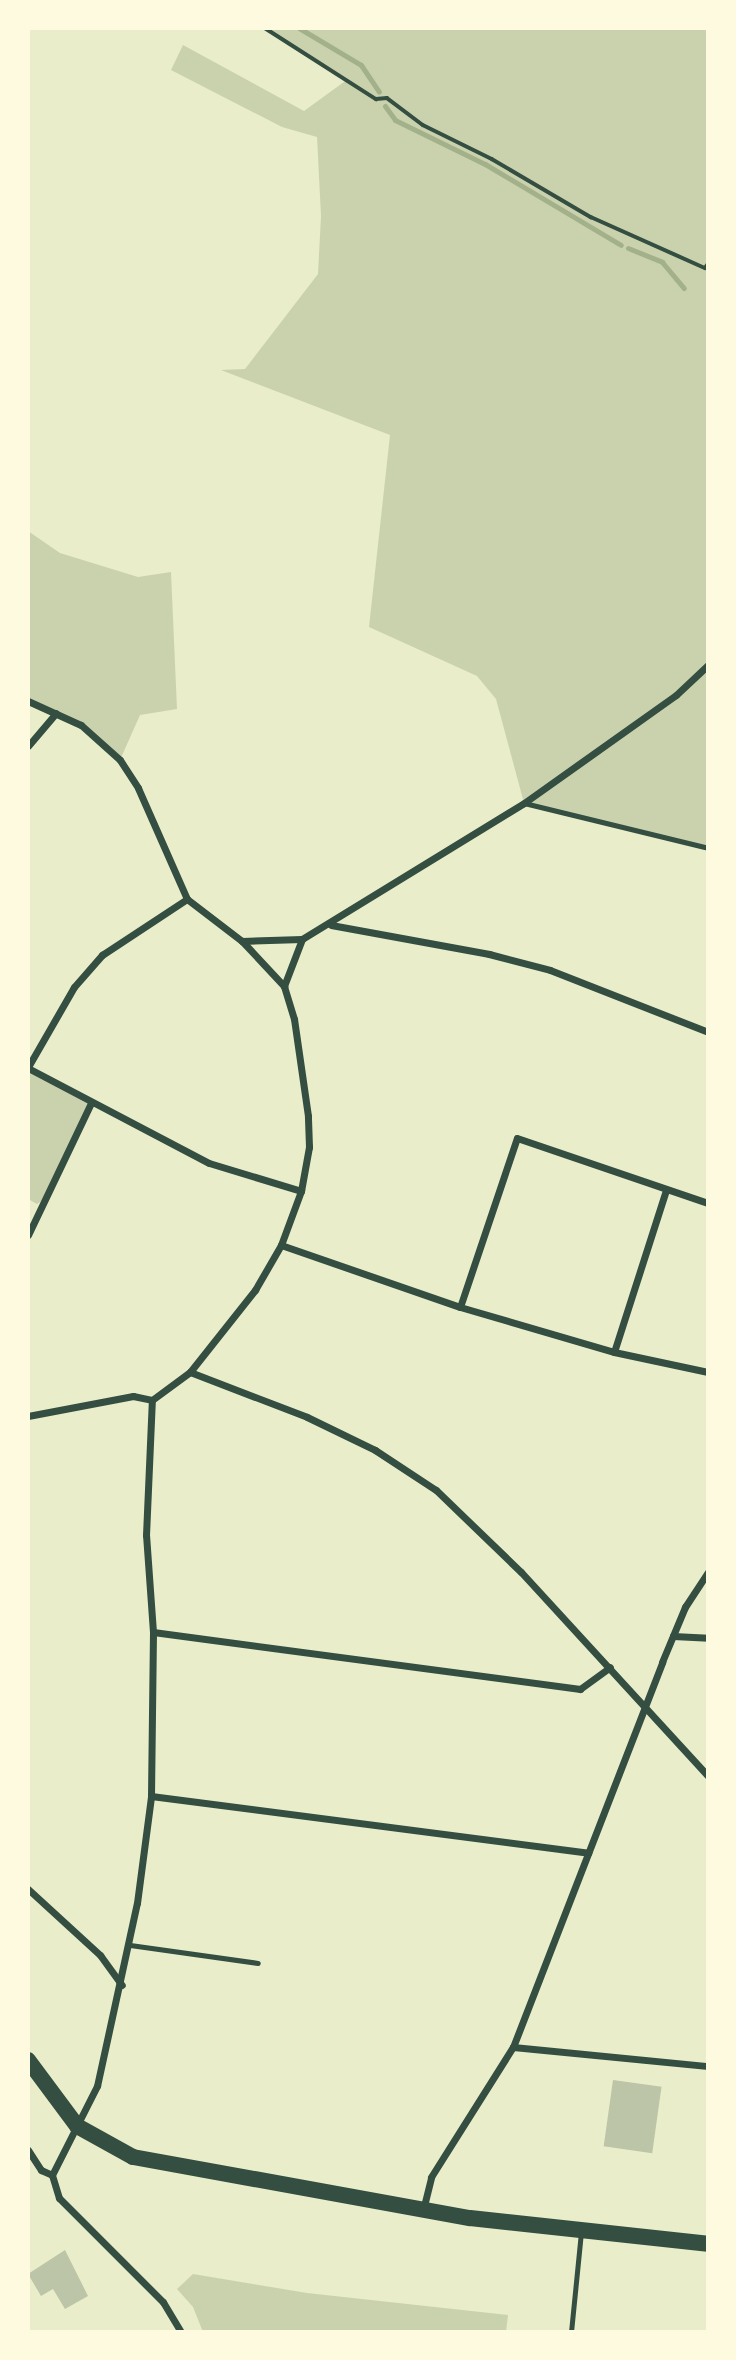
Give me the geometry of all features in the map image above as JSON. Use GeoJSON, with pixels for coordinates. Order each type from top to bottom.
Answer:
{"type":"FeatureCollection","features":[{"type":"Feature","properties":{"kind":"main road"},"geometry":{"type":"LineString","coordinates":[[28,2060],[77,2126],[133,2157],[177,2168],[424,2210],[708,2244]]}},
{"type":"Feature","properties":{"kind":"street"},"geometry":{"type":"LineString","coordinates":[[242,941],[302,939],[331,925],[524,803],[676,695],[708,665]]}},
{"type":"Feature","properties":{"kind":"street"},"geometry":{"type":"LineString","coordinates":[[28,701],[80,725],[120,760],[138,788],[187,899],[242,941],[284,986],[296,1032],[308,1116],[309,1147],[301,1191],[281,1244],[255,1290],[190,1372],[152,1399],[133,1396],[28,1416]]}},
{"type":"Feature","properties":{"kind":"street"},"geometry":{"type":"LineString","coordinates":[[28,746],[56,713]]}},
{"type":"Feature","properties":{"kind":"street"},"geometry":{"type":"LineString","coordinates":[[187,899],[102,955],[74,987],[28,1068],[209,1163],[301,1191]]}},
{"type":"Feature","properties":{"kind":"street"},"geometry":{"type":"LineString","coordinates":[[331,925],[489,954],[550,970],[708,1032]]}},
{"type":"Feature","properties":{"kind":"street"},"geometry":{"type":"LineString","coordinates":[[284,986],[302,939]]}},
{"type":"Feature","properties":{"kind":"street"},"geometry":{"type":"LineString","coordinates":[[28,1235],[91,1103]]}},
{"type":"Feature","properties":{"kind":"street"},"geometry":{"type":"LineString","coordinates":[[460,1307],[517,1138],[708,1203]]}},
{"type":"Feature","properties":{"kind":"street"},"geometry":{"type":"LineString","coordinates":[[614,1352],[666,1189]]}},
{"type":"Feature","properties":{"kind":"street"},"geometry":{"type":"LineString","coordinates":[[281,1244],[460,1307],[614,1352],[708,1372]]}},
{"type":"Feature","properties":{"kind":"street"},"geometry":{"type":"LineString","coordinates":[[190,1372],[318,1423],[375,1450],[436,1490],[486,1536],[708,1776]]}},
{"type":"Feature","properties":{"kind":"street"},"geometry":{"type":"LineString","coordinates":[[152,1399],[146,1535],[153,1632],[150,1796],[130,1945],[97,2086],[52,2175],[59,2198],[163,2302],[181,2332]]}},
{"type":"Feature","properties":{"kind":"street"},"geometry":{"type":"LineString","coordinates":[[424,2210],[436,2168],[513,2047],[673,1636],[708,1572]]}},
{"type":"Feature","properties":{"kind":"street"},"geometry":{"type":"LineString","coordinates":[[153,1632],[580,1689],[610,1667]]}},
{"type":"Feature","properties":{"kind":"street"},"geometry":{"type":"LineString","coordinates":[[673,1636],[708,1638]]}},
{"type":"Feature","properties":{"kind":"street"},"geometry":{"type":"LineString","coordinates":[[150,1796],[588,1853]]}},
{"type":"Feature","properties":{"kind":"street"},"geometry":{"type":"LineString","coordinates":[[28,1889],[100,1955],[122,1985]]}},
{"type":"Feature","properties":{"kind":"street"},"geometry":{"type":"LineString","coordinates":[[513,2047],[708,2066]]}},
{"type":"Feature","properties":{"kind":"street"},"geometry":{"type":"LineString","coordinates":[[28,2150],[41,2170],[52,2175]]}},
{"type":"Feature","properties":{"kind":"lane"},"geometry":{"type":"LineString","coordinates":[[524,803],[708,848]]}},
{"type":"Feature","properties":{"kind":"lane"},"geometry":{"type":"LineString","coordinates":[[130,1945],[258,1963]]}},
{"type":"Feature","properties":{"kind":"lane"},"geometry":{"type":"LineString","coordinates":[[570,2332],[581,2229]]}},
{"type":"Feature","properties":{"kind":"path"},"geometry":{"type":"LineString","coordinates":[[265,28],[376,99],[387,98],[423,125],[492,159],[591,217],[705,268],[708,264]]}},
{"type":"Feature","properties":{"kind":"green space"},"geometry":{"type":"Polygon","coordinates":[[[265,28],[708,28],[708,848],[524,803],[496,699],[477,676],[369,627],[390,435],[221,370],[245,369],[318,274],[321,216],[317,137],[282,127],[171,70],[183,45],[304,111],[348,79],[265,28]]]}},
{"type":"Feature","properties":{"kind":"green space"},"geometry":{"type":"Polygon","coordinates":[[[28,531],[60,553],[138,577],[171,572],[177,709],[140,715],[120,760],[80,725],[28,701],[28,531]]]}},
{"type":"Feature","properties":{"kind":"green space"},"geometry":{"type":"Polygon","coordinates":[[[28,1068],[91,1103],[45,1199],[37,1204],[28,1199],[28,1068]]]}},
{"type":"Feature","properties":{"kind":"green space"},"geometry":{"type":"Polygon","coordinates":[[[193,2274],[307,2293],[508,2315],[506,2332],[203,2332],[193,2307],[177,2289],[193,2274]]]}},
{"type":"Feature","properties":{"kind":"building"},"geometry":{"type":"Polygon","coordinates":[[[613,2080],[662,2087],[652,2153],[604,2146],[613,2080]]]}},
{"type":"Feature","properties":{"kind":"building"},"geometry":{"type":"Polygon","coordinates":[[[65,2250],[88,2296],[65,2309],[53,2289],[41,2296],[28,2274],[65,2250]]]}},
{"type":"Feature","properties":{"kind":"waterway"},"geometry":{"type":"LineString","coordinates":[[299,28],[361,65],[379,92]]}},
{"type":"Feature","properties":{"kind":"waterway"},"geometry":{"type":"LineString","coordinates":[[385,106],[395,120],[485,164],[621,245]]}},
{"type":"Feature","properties":{"kind":"waterway"},"geometry":{"type":"LineString","coordinates":[[628,248],[662,262],[684,288]]}}]}
